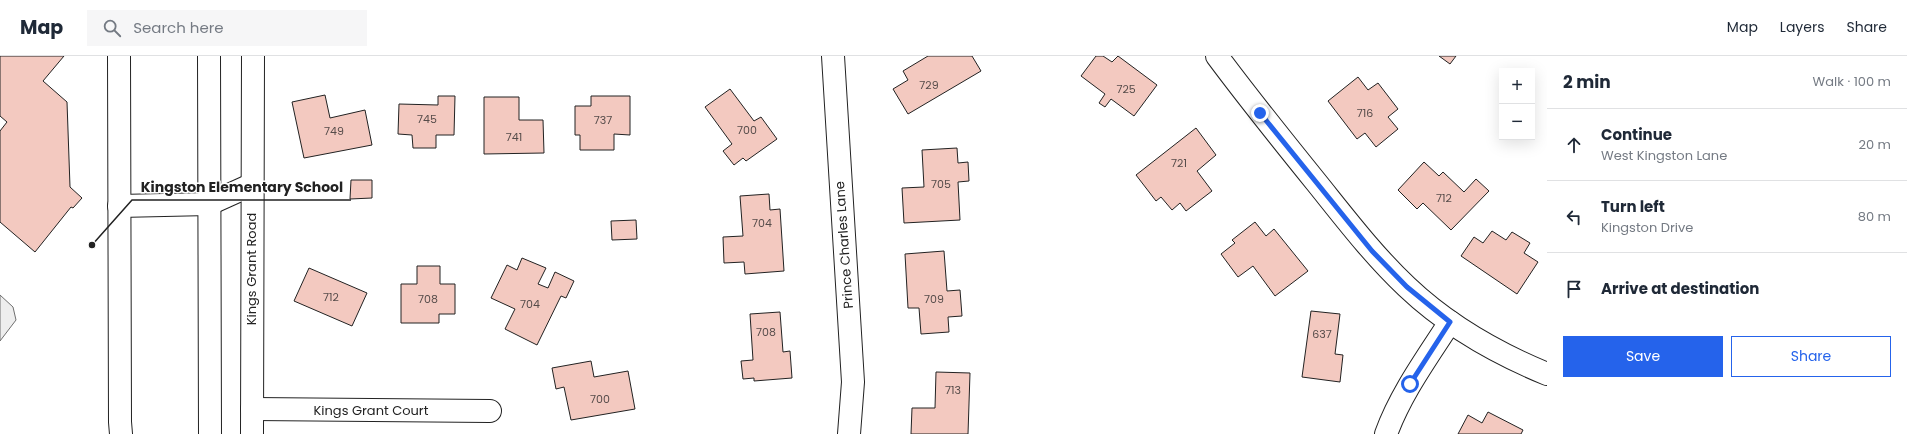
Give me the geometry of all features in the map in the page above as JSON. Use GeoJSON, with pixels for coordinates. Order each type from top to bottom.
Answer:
{"type":"FeatureCollection","features":[{"type":"Feature","properties":{"kind":"street"},"geometry":{"type":"LineString","coordinates":[[119,56],[121,434]]}},
{"type":"Feature","properties":{"kind":"street"},"geometry":{"type":"LineString","coordinates":[[209,56],[210,434]]}},
{"type":"Feature","properties":{"kind":"street","name":"Kings Grant Road"},"geometry":{"type":"LineString","coordinates":[[252,434],[251,185],[253,56]]}},
{"type":"Feature","properties":{"kind":"street","name":"Prince Charles Lane"},"geometry":{"type":"LineString","coordinates":[[833,56],[853,382],[849,434]]}},
{"type":"Feature","properties":{"kind":"street"},"geometry":{"type":"LineString","coordinates":[[1217,56],[1260,113],[1372,251],[1407,287],[1450,322],[1516,361],[1547,374]]}},
{"type":"Feature","properties":{"kind":"street"},"geometry":{"type":"LineString","coordinates":[[119,206],[209,204],[251,185]]}},
{"type":"Feature","properties":{"kind":"street"},"geometry":{"type":"LineString","coordinates":[[1386,434],[1392,418],[1410,384],[1450,322]]}},
{"type":"Feature","properties":{"kind":"street","name":"Kings Grant Court"},"geometry":{"type":"LineString","coordinates":[[252,410],[490,411]]}},
{"type":"Feature","properties":{"kind":"shaded area"},"geometry":{"type":"Polygon","coordinates":[[[0,295],[13,307],[16,320],[0,341],[0,295]]]}},
{"type":"Feature","properties":{"kind":"building"},"geometry":{"type":"Polygon","coordinates":[[[0,56],[64,56],[43,81],[67,102],[70,187],[82,198],[73,208],[71,207],[35,252],[0,222],[0,131],[7,122],[0,116],[0,56]]]}},
{"type":"Feature","properties":{"kind":"building"},"geometry":{"type":"Polygon","coordinates":[[[928,56],[972,56],[981,71],[908,114],[893,89],[908,80],[903,71],[928,56]]]}},
{"type":"Feature","properties":{"kind":"building"},"geometry":{"type":"Polygon","coordinates":[[[1096,56],[1103,56],[1112,62],[1118,56],[1157,85],[1134,116],[1111,99],[1105,107],[1099,103],[1105,94],[1081,76],[1096,56]]]}},
{"type":"Feature","properties":{"kind":"building"},"geometry":{"type":"Polygon","coordinates":[[[1439,56],[1456,56],[1450,64],[1439,56]]]}},
{"type":"Feature","properties":{"kind":"building"},"geometry":{"type":"Polygon","coordinates":[[[1358,77],[1368,90],[1378,83],[1398,109],[1388,117],[1398,129],[1376,147],[1365,133],[1357,139],[1328,101],[1358,77]]]}},
{"type":"Feature","properties":{"kind":"building"},"geometry":{"type":"Polygon","coordinates":[[[730,89],[754,121],[761,117],[777,139],[746,161],[743,158],[734,165],[723,151],[732,144],[705,107],[730,89]]]}},
{"type":"Feature","properties":{"kind":"building"},"geometry":{"type":"Polygon","coordinates":[[[325,95],[330,118],[365,110],[372,145],[304,158],[292,102],[325,95]]]}},
{"type":"Feature","properties":{"kind":"building"},"geometry":{"type":"Polygon","coordinates":[[[438,96],[455,96],[454,135],[436,135],[436,148],[413,148],[412,135],[398,134],[399,104],[438,105],[438,96]]]}},
{"type":"Feature","properties":{"kind":"building"},"geometry":{"type":"Polygon","coordinates":[[[591,96],[630,96],[630,135],[614,134],[614,150],[580,150],[580,135],[575,135],[575,106],[591,106],[591,96]]]}},
{"type":"Feature","properties":{"kind":"building"},"geometry":{"type":"Polygon","coordinates":[[[484,97],[519,97],[519,120],[543,120],[544,153],[484,154],[484,97]]]}},
{"type":"Feature","properties":{"kind":"building"},"geometry":{"type":"Polygon","coordinates":[[[1196,128],[1216,155],[1197,171],[1212,191],[1186,211],[1180,203],[1172,210],[1161,197],[1156,201],[1136,175],[1196,128]]]}},
{"type":"Feature","properties":{"kind":"building"},"geometry":{"type":"Polygon","coordinates":[[[957,148],[958,163],[968,162],[969,181],[958,182],[960,220],[904,223],[902,188],[924,187],[922,150],[957,148]]]}},
{"type":"Feature","properties":{"kind":"building"},"geometry":{"type":"Polygon","coordinates":[[[1424,162],[1439,176],[1443,172],[1464,192],[1476,179],[1489,191],[1451,230],[1423,203],[1417,209],[1398,190],[1424,162]]]}},
{"type":"Feature","properties":{"kind":"building"},"geometry":{"type":"Polygon","coordinates":[[[351,180],[372,180],[372,198],[350,199],[351,180]]]}},
{"type":"Feature","properties":{"kind":"building"},"geometry":{"type":"Polygon","coordinates":[[[769,194],[770,210],[780,209],[784,271],[745,274],[744,262],[724,263],[723,237],[743,236],[740,196],[769,194]]]}},
{"type":"Feature","properties":{"kind":"building"},"geometry":{"type":"Polygon","coordinates":[[[636,220],[637,239],[612,240],[611,221],[636,220]]]}},
{"type":"Feature","properties":{"kind":"building"},"geometry":{"type":"Polygon","coordinates":[[[1255,222],[1266,236],[1274,229],[1308,271],[1275,296],[1253,266],[1238,277],[1221,254],[1235,243],[1232,240],[1255,222]]]}},
{"type":"Feature","properties":{"kind":"building"},"geometry":{"type":"Polygon","coordinates":[[[1492,231],[1506,240],[1512,232],[1530,243],[1524,253],[1538,262],[1517,294],[1461,256],[1474,237],[1483,243],[1492,231]]]}},
{"type":"Feature","properties":{"kind":"building"},"geometry":{"type":"Polygon","coordinates":[[[944,251],[947,291],[960,290],[962,316],[948,317],[949,332],[921,334],[919,308],[908,308],[905,254],[944,251]]]}},
{"type":"Feature","properties":{"kind":"building"},"geometry":{"type":"Polygon","coordinates":[[[522,258],[546,268],[538,284],[548,288],[555,272],[574,281],[566,298],[561,296],[537,345],[505,329],[515,309],[491,298],[507,265],[517,270],[522,258]]]}},
{"type":"Feature","properties":{"kind":"building"},"geometry":{"type":"Polygon","coordinates":[[[417,266],[440,266],[440,284],[455,284],[455,314],[439,314],[439,323],[401,323],[401,284],[417,284],[417,266]]]}},
{"type":"Feature","properties":{"kind":"building"},"geometry":{"type":"Polygon","coordinates":[[[309,268],[367,293],[352,326],[294,301],[309,268]]]}},
{"type":"Feature","properties":{"kind":"building"},"geometry":{"type":"Polygon","coordinates":[[[1311,311],[1340,314],[1335,354],[1343,355],[1340,382],[1302,377],[1311,311]]]}},
{"type":"Feature","properties":{"kind":"building"},"geometry":{"type":"Polygon","coordinates":[[[780,312],[783,352],[790,351],[792,378],[754,381],[754,378],[743,379],[741,361],[753,360],[750,314],[780,312]]]}},
{"type":"Feature","properties":{"kind":"building"},"geometry":{"type":"Polygon","coordinates":[[[591,361],[594,377],[628,371],[635,409],[571,420],[564,387],[556,389],[552,368],[591,361]]]}},
{"type":"Feature","properties":{"kind":"building"},"geometry":{"type":"Polygon","coordinates":[[[936,372],[970,373],[968,434],[911,434],[912,408],[935,408],[936,372]]]}},
{"type":"Feature","properties":{"kind":"building"},"geometry":{"type":"Polygon","coordinates":[[[1488,412],[1523,430],[1521,434],[1458,434],[1468,415],[1482,423],[1488,412]]]}},
{"type":"Feature","properties":{"kind":"place","name":"Kingston Elementary School"},"geometry":{"type":"Point","coordinates":[92,245]}},
{"type":"Feature","properties":{"kind":"route"},"geometry":{"type":"LineString","coordinates":[[1260,113],[1372,251],[1407,287],[1450,322],[1410,384]]}}]}
